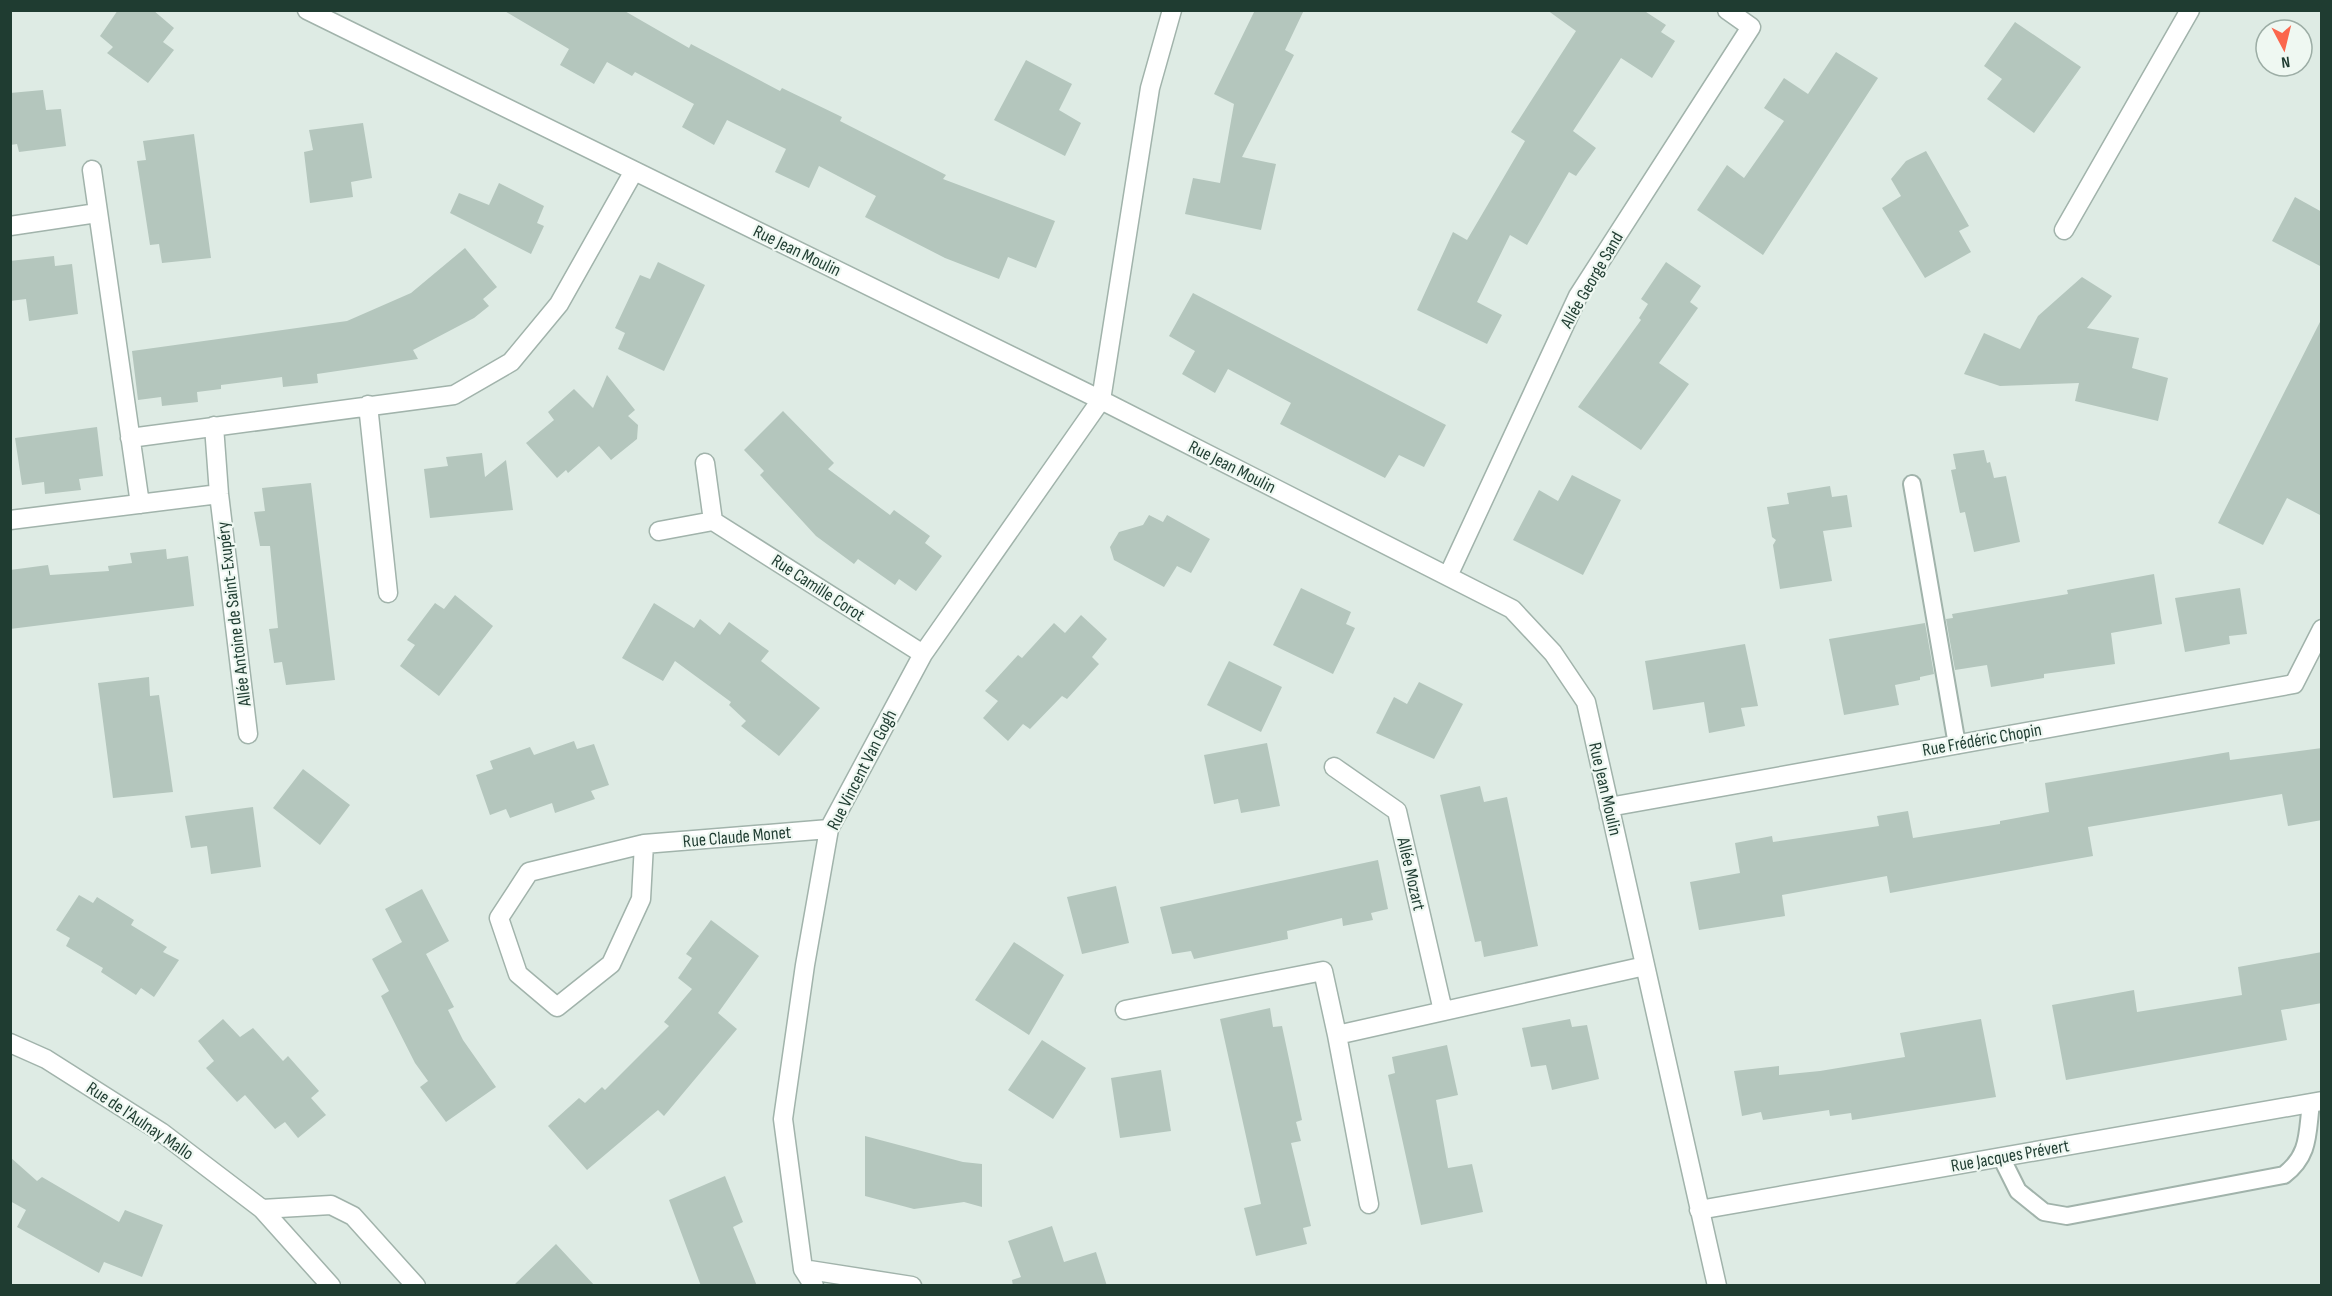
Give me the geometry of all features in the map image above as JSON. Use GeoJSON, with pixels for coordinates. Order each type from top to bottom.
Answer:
{"type":"FeatureCollection","features":[{"type":"Feature","properties":{"kind":"street","name":"Rue Jean Moulin"},"geometry":{"type":"LineString","coordinates":[[307,10],[1101,400],[1512,609],[1553,653],[1586,702],[1717,1286]]}},
{"type":"Feature","properties":{"kind":"street"},"geometry":{"type":"LineString","coordinates":[[1101,400],[1150,88],[1172,10]]}},
{"type":"Feature","properties":{"kind":"street","name":"Allée George Sand"},"geometry":{"type":"LineString","coordinates":[[1448,576],[1578,296],[1751,27],[1727,10]]}},
{"type":"Feature","properties":{"kind":"street"},"geometry":{"type":"LineString","coordinates":[[2064,230],[2190,10]]}},
{"type":"Feature","properties":{"kind":"street"},"geometry":{"type":"LineString","coordinates":[[92,170],[140,504]]}},
{"type":"Feature","properties":{"kind":"street"},"geometry":{"type":"LineString","coordinates":[[130,438],[454,395],[511,362],[559,304],[634,171]]}},
{"type":"Feature","properties":{"kind":"street"},"geometry":{"type":"LineString","coordinates":[[10,226],[97,213]]}},
{"type":"Feature","properties":{"kind":"street","name":"Rue Vincent Van Gogh"},"geometry":{"type":"LineString","coordinates":[[814,1286],[803,1269],[783,1119],[805,965],[829,829],[923,654],[1101,400]]}},
{"type":"Feature","properties":{"kind":"street"},"geometry":{"type":"LineString","coordinates":[[368,405],[388,593]]}},
{"type":"Feature","properties":{"kind":"street","name":"Allée Antoine de Saint-Exupéry"},"geometry":{"type":"LineString","coordinates":[[214,426],[219,494],[248,734]]}},
{"type":"Feature","properties":{"kind":"street"},"geometry":{"type":"LineString","coordinates":[[659,531],[713,521],[705,463]]}},
{"type":"Feature","properties":{"kind":"street"},"geometry":{"type":"LineString","coordinates":[[10,520],[219,494]]}},
{"type":"Feature","properties":{"kind":"street","name":"Rue Camille Corot"},"geometry":{"type":"LineString","coordinates":[[713,521],[923,654]]}},
{"type":"Feature","properties":{"kind":"street","name":"Rue Frédéric Chopin"},"geometry":{"type":"LineString","coordinates":[[1610,807],[2294,684],[2322,629]]}},
{"type":"Feature","properties":{"kind":"street","name":"Allée Mozart"},"geometry":{"type":"LineString","coordinates":[[1334,767],[1397,811],[1443,1011]]}},
{"type":"Feature","properties":{"kind":"street","name":"Rue Claude Monet"},"geometry":{"type":"LineString","coordinates":[[644,844],[641,899],[611,964],[557,1007],[518,974],[499,918],[530,872],[644,844],[829,829]]}},
{"type":"Feature","properties":{"kind":"street"},"geometry":{"type":"LineString","coordinates":[[1337,1035],[1645,966]]}},
{"type":"Feature","properties":{"kind":"street"},"geometry":{"type":"LineString","coordinates":[[1125,1010],[1323,971],[1369,1204]]}},
{"type":"Feature","properties":{"kind":"street","name":"Rue de l'Aulnay Mallo"},"geometry":{"type":"LineString","coordinates":[[10,1043],[46,1059],[161,1132],[262,1209],[331,1286]]}},
{"type":"Feature","properties":{"kind":"street","name":"Rue Jacques Prévert"},"geometry":{"type":"LineString","coordinates":[[1699,1210],[2316,1102]]}},
{"type":"Feature","properties":{"kind":"street"},"geometry":{"type":"LineString","coordinates":[[262,1209],[332,1204],[353,1216],[416,1286]]}},
{"type":"Feature","properties":{"kind":"street"},"geometry":{"type":"LineString","coordinates":[[803,1269],[912,1286]]}},
{"type":"Feature","properties":{"kind":"lane"},"geometry":{"type":"LineString","coordinates":[[1912,484],[1957,745]]}},
{"type":"Feature","properties":{"kind":"lane"},"geometry":{"type":"LineString","coordinates":[[2001,1157],[2018,1191],[2044,1212],[2067,1216],[2284,1176],[2298,1164],[2306,1148],[2316,1102]]}},
{"type":"Feature","properties":{"kind":"building"},"geometry":{"type":"Polygon","coordinates":[[[118,10],[153,10],[174,28],[163,42],[174,50],[148,83],[107,53],[113,47],[100,36],[118,10]]]}},
{"type":"Feature","properties":{"kind":"building"},"geometry":{"type":"Polygon","coordinates":[[[503,10],[623,10],[689,48],[691,44],[780,91],[782,88],[842,117],[840,121],[946,175],[943,179],[1055,221],[1036,268],[1008,257],[999,279],[945,258],[865,217],[876,196],[819,166],[809,188],[775,172],[786,149],[727,120],[714,145],[682,127],[694,104],[635,72],[632,76],[607,62],[594,84],[560,65],[569,49],[503,10]]]}},
{"type":"Feature","properties":{"kind":"building"},"geometry":{"type":"Polygon","coordinates":[[[1255,10],[1304,10],[1285,50],[1294,55],[1242,157],[1276,164],[1261,230],[1185,214],[1193,178],[1220,183],[1234,104],[1214,94],[1255,10]]]}},
{"type":"Feature","properties":{"kind":"building"},"geometry":{"type":"Polygon","coordinates":[[[1547,10],[1643,10],[1666,25],[1661,32],[1675,41],[1652,78],[1621,58],[1573,131],[1596,148],[1576,176],[1569,172],[1527,245],[1510,235],[1477,302],[1502,315],[1487,344],[1417,310],[1453,232],[1467,240],[1525,141],[1511,132],[1576,31],[1547,10]]]}},
{"type":"Feature","properties":{"kind":"building"},"geometry":{"type":"Polygon","coordinates":[[[2015,22],[2081,67],[2034,133],[1987,99],[2002,79],[1984,66],[2015,22]]]}},
{"type":"Feature","properties":{"kind":"building"},"geometry":{"type":"Polygon","coordinates":[[[1836,52],[1878,78],[1763,255],[1697,210],[1727,165],[1744,178],[1784,121],[1764,108],[1784,78],[1808,94],[1836,52]]]}},
{"type":"Feature","properties":{"kind":"building"},"geometry":{"type":"Polygon","coordinates":[[[1026,60],[1072,84],[1059,110],[1081,123],[1065,156],[994,120],[1026,60]]]}},
{"type":"Feature","properties":{"kind":"building"},"geometry":{"type":"Polygon","coordinates":[[[43,90],[46,110],[61,109],[66,146],[19,152],[17,144],[10,145],[10,93],[43,90]]]}},
{"type":"Feature","properties":{"kind":"building"},"geometry":{"type":"Polygon","coordinates":[[[363,123],[372,178],[351,182],[353,197],[310,203],[304,152],[313,150],[309,130],[363,123]]]}},
{"type":"Feature","properties":{"kind":"building"},"geometry":{"type":"Polygon","coordinates":[[[194,134],[211,258],[162,263],[159,244],[150,245],[137,161],[146,160],[143,141],[194,134]]]}},
{"type":"Feature","properties":{"kind":"building"},"geometry":{"type":"Polygon","coordinates":[[[1926,151],[1969,226],[1959,231],[1971,252],[1925,278],[1882,208],[1901,196],[1891,179],[1906,161],[1926,151]]]}},
{"type":"Feature","properties":{"kind":"building"},"geometry":{"type":"Polygon","coordinates":[[[499,183],[544,206],[537,223],[544,226],[531,254],[450,213],[459,193],[489,205],[499,183]]]}},
{"type":"Feature","properties":{"kind":"building"},"geometry":{"type":"Polygon","coordinates":[[[2295,197],[2322,212],[2322,267],[2272,241],[2295,197]]]}},
{"type":"Feature","properties":{"kind":"building"},"geometry":{"type":"Polygon","coordinates":[[[465,248],[497,287],[483,299],[489,306],[474,318],[413,350],[418,359],[317,374],[318,383],[283,387],[282,377],[221,385],[221,389],[197,392],[198,402],[162,406],[161,397],[138,400],[132,351],[347,321],[411,293],[465,248]]]}},
{"type":"Feature","properties":{"kind":"building"},"geometry":{"type":"Polygon","coordinates":[[[54,256],[55,266],[72,264],[78,314],[29,321],[26,299],[10,301],[10,261],[54,256]]]}},
{"type":"Feature","properties":{"kind":"building"},"geometry":{"type":"Polygon","coordinates":[[[658,262],[705,285],[664,371],[618,349],[625,333],[615,328],[640,275],[650,279],[658,262]]]}},
{"type":"Feature","properties":{"kind":"building"},"geometry":{"type":"Polygon","coordinates":[[[1666,262],[1701,286],[1690,302],[1698,308],[1659,363],[1689,384],[1641,450],[1578,407],[1641,320],[1639,318],[1648,304],[1641,299],[1666,262]]]}},
{"type":"Feature","properties":{"kind":"building"},"geometry":{"type":"Polygon","coordinates":[[[2082,277],[2112,296],[2087,328],[2139,338],[2132,368],[2168,378],[2158,421],[2075,401],[2079,383],[2000,386],[1964,374],[1984,333],[2020,349],[2038,316],[2082,277]]]}},
{"type":"Feature","properties":{"kind":"building"},"geometry":{"type":"Polygon","coordinates":[[[1193,293],[1446,425],[1424,467],[1399,455],[1385,478],[1280,424],[1291,403],[1228,369],[1215,393],[1182,374],[1195,351],[1169,336],[1193,293]]]}},
{"type":"Feature","properties":{"kind":"building"},"geometry":{"type":"Polygon","coordinates":[[[2322,318],[2322,516],[2287,498],[2263,545],[2218,523],[2322,318]]]}},
{"type":"Feature","properties":{"kind":"building"},"geometry":{"type":"Polygon","coordinates":[[[607,375],[635,410],[628,416],[638,425],[637,439],[611,460],[599,446],[568,473],[566,470],[557,478],[526,443],[554,420],[548,412],[574,389],[593,408],[607,375]]]}},
{"type":"Feature","properties":{"kind":"building"},"geometry":{"type":"Polygon","coordinates":[[[783,411],[834,463],[828,469],[890,515],[894,510],[930,536],[925,543],[942,556],[916,591],[899,579],[895,585],[858,559],[854,564],[816,536],[760,475],[764,471],[744,450],[783,411]]]}},
{"type":"Feature","properties":{"kind":"building"},"geometry":{"type":"Polygon","coordinates":[[[97,427],[103,476],[79,479],[81,490],[45,494],[44,482],[22,485],[15,438],[97,427]]]}},
{"type":"Feature","properties":{"kind":"building"},"geometry":{"type":"Polygon","coordinates":[[[1984,450],[1994,478],[2006,476],[2020,542],[1974,552],[1965,512],[1960,513],[1951,470],[1956,469],[1953,454],[1984,450]]]}},
{"type":"Feature","properties":{"kind":"building"},"geometry":{"type":"Polygon","coordinates":[[[482,453],[485,477],[506,460],[513,510],[430,518],[424,469],[448,466],[446,457],[482,453]]]}},
{"type":"Feature","properties":{"kind":"building"},"geometry":{"type":"Polygon","coordinates":[[[1572,475],[1621,500],[1583,575],[1513,540],[1539,490],[1558,501],[1572,475]]]}},
{"type":"Feature","properties":{"kind":"building"},"geometry":{"type":"Polygon","coordinates":[[[311,483],[335,680],[286,685],[282,662],[274,663],[269,629],[278,628],[270,546],[260,546],[254,512],[265,511],[262,488],[311,483]]]}},
{"type":"Feature","properties":{"kind":"building"},"geometry":{"type":"Polygon","coordinates":[[[1830,486],[1832,497],[1847,495],[1852,527],[1823,531],[1832,581],[1780,589],[1773,545],[1776,540],[1772,537],[1767,507],[1789,504],[1787,493],[1830,486]]]}},
{"type":"Feature","properties":{"kind":"building"},"geometry":{"type":"Polygon","coordinates":[[[1149,515],[1163,522],[1167,515],[1210,539],[1191,573],[1177,566],[1164,587],[1114,560],[1110,547],[1119,532],[1143,525],[1149,515]]]}},
{"type":"Feature","properties":{"kind":"building"},"geometry":{"type":"Polygon","coordinates":[[[166,549],[167,559],[188,556],[194,606],[10,629],[10,570],[48,565],[50,575],[109,571],[108,566],[132,563],[130,553],[166,549]]]}},
{"type":"Feature","properties":{"kind":"building"},"geometry":{"type":"Polygon","coordinates":[[[2154,574],[2162,624],[2111,633],[2115,664],[2044,674],[2044,678],[1991,687],[1987,665],[1955,670],[1946,619],[1953,618],[1952,614],[2068,594],[2067,590],[2154,574]]]}},
{"type":"Feature","properties":{"kind":"building"},"geometry":{"type":"Polygon","coordinates":[[[1301,588],[1351,612],[1346,624],[1355,628],[1333,674],[1273,645],[1301,588]]]}},
{"type":"Feature","properties":{"kind":"building"},"geometry":{"type":"Polygon","coordinates":[[[2240,588],[2247,634],[2229,636],[2230,644],[2185,652],[2175,598],[2240,588]]]}},
{"type":"Feature","properties":{"kind":"building"},"geometry":{"type":"Polygon","coordinates":[[[455,595],[493,626],[439,696],[400,666],[415,645],[407,640],[435,603],[444,609],[455,595]]]}},
{"type":"Feature","properties":{"kind":"building"},"geometry":{"type":"Polygon","coordinates":[[[654,603],[694,628],[700,619],[720,635],[729,622],[769,651],[761,661],[820,708],[779,756],[741,726],[746,721],[729,705],[731,702],[675,661],[663,681],[622,658],[654,603]]]}},
{"type":"Feature","properties":{"kind":"building"},"geometry":{"type":"Polygon","coordinates":[[[1081,615],[1107,639],[1092,657],[1099,664],[1067,699],[1062,696],[1030,729],[1023,724],[1008,741],[983,718],[998,701],[985,691],[1018,655],[1022,658],[1054,623],[1065,633],[1081,615]]]}},
{"type":"Feature","properties":{"kind":"building"},"geometry":{"type":"Polygon","coordinates":[[[1925,623],[1934,674],[1920,677],[1920,680],[1895,685],[1899,705],[1844,715],[1829,639],[1925,623]]]}},
{"type":"Feature","properties":{"kind":"building"},"geometry":{"type":"Polygon","coordinates":[[[1745,644],[1758,706],[1741,708],[1745,726],[1709,733],[1704,702],[1653,710],[1645,661],[1745,644]]]}},
{"type":"Feature","properties":{"kind":"building"},"geometry":{"type":"Polygon","coordinates":[[[1229,661],[1282,687],[1261,732],[1207,705],[1229,661]]]}},
{"type":"Feature","properties":{"kind":"building"},"geometry":{"type":"Polygon","coordinates":[[[149,677],[150,696],[159,695],[173,792],[113,798],[98,683],[149,677]]]}},
{"type":"Feature","properties":{"kind":"building"},"geometry":{"type":"Polygon","coordinates":[[[1419,682],[1463,704],[1434,759],[1376,733],[1394,697],[1407,704],[1419,682]]]}},
{"type":"Feature","properties":{"kind":"building"},"geometry":{"type":"Polygon","coordinates":[[[574,741],[577,749],[594,744],[609,785],[591,791],[595,799],[555,813],[552,803],[510,818],[506,809],[490,815],[476,775],[493,769],[490,761],[530,747],[534,755],[574,741]]]}},
{"type":"Feature","properties":{"kind":"building"},"geometry":{"type":"Polygon","coordinates":[[[1267,743],[1280,806],[1241,813],[1238,799],[1214,804],[1204,755],[1267,743]]]}},
{"type":"Feature","properties":{"kind":"building"},"geometry":{"type":"Polygon","coordinates":[[[2322,748],[2322,820],[2288,826],[2282,794],[2088,827],[2093,856],[1890,893],[1887,876],[1782,895],[1785,916],[1699,930],[1690,882],[1740,873],[1735,843],[1772,836],[1773,842],[1879,826],[1877,816],[1908,811],[1913,838],[2000,824],[2000,821],[2049,812],[2045,783],[2229,752],[2230,760],[2322,748]]]}},
{"type":"Feature","properties":{"kind":"building"},"geometry":{"type":"Polygon","coordinates":[[[303,769],[350,805],[320,845],[273,808],[303,769]]]}},
{"type":"Feature","properties":{"kind":"building"},"geometry":{"type":"Polygon","coordinates":[[[1480,786],[1484,802],[1507,797],[1538,946],[1484,957],[1481,941],[1475,942],[1440,795],[1480,786]]]}},
{"type":"Feature","properties":{"kind":"building"},"geometry":{"type":"Polygon","coordinates":[[[253,807],[261,867],[211,874],[207,846],[191,848],[185,816],[253,807]]]}},
{"type":"Feature","properties":{"kind":"building"},"geometry":{"type":"Polygon","coordinates":[[[1378,860],[1388,909],[1371,913],[1373,920],[1343,926],[1342,918],[1287,931],[1288,939],[1194,959],[1191,951],[1172,954],[1160,907],[1378,860]]]}},
{"type":"Feature","properties":{"kind":"building"},"geometry":{"type":"Polygon","coordinates":[[[1116,886],[1129,943],[1082,954],[1067,897],[1116,886]]]}},
{"type":"Feature","properties":{"kind":"building"},"geometry":{"type":"Polygon","coordinates":[[[422,889],[449,941],[426,954],[454,1007],[448,1010],[463,1040],[496,1087],[446,1122],[420,1087],[428,1081],[415,1063],[381,996],[389,991],[372,959],[402,942],[385,909],[422,889]]]}},
{"type":"Feature","properties":{"kind":"building"},"geometry":{"type":"Polygon","coordinates":[[[79,895],[93,903],[97,897],[134,920],[131,925],[167,947],[163,952],[179,960],[154,997],[141,988],[136,995],[101,972],[103,968],[66,946],[70,938],[56,930],[79,895]]]}},
{"type":"Feature","properties":{"kind":"building"},"geometry":{"type":"Polygon","coordinates":[[[711,920],[759,956],[718,1013],[737,1029],[664,1116],[658,1110],[587,1170],[548,1126],[579,1098],[585,1103],[602,1087],[605,1090],[669,1026],[664,1022],[692,989],[678,978],[692,958],[686,954],[711,920]]]}},
{"type":"Feature","properties":{"kind":"building"},"geometry":{"type":"Polygon","coordinates":[[[1014,942],[1064,975],[1029,1035],[975,1000],[1014,942]]]}},
{"type":"Feature","properties":{"kind":"building"},"geometry":{"type":"Polygon","coordinates":[[[2322,952],[2322,1003],[2281,1010],[2287,1040],[2066,1080],[2052,1005],[2134,990],[2137,1012],[2242,995],[2238,967],[2322,952]]]}},
{"type":"Feature","properties":{"kind":"building"},"geometry":{"type":"Polygon","coordinates":[[[1270,1008],[1273,1027],[1282,1026],[1302,1120],[1296,1122],[1301,1141],[1291,1143],[1311,1226],[1303,1228],[1307,1244],[1256,1256],[1244,1208],[1261,1204],[1220,1019],[1270,1008]]]}},
{"type":"Feature","properties":{"kind":"building"},"geometry":{"type":"Polygon","coordinates":[[[223,1019],[240,1037],[253,1028],[283,1061],[288,1056],[319,1091],[311,1098],[326,1115],[298,1138],[285,1122],[275,1129],[245,1095],[237,1102],[206,1068],[214,1061],[198,1041],[223,1019]]]}},
{"type":"Feature","properties":{"kind":"building"},"geometry":{"type":"Polygon","coordinates":[[[1570,1019],[1572,1027],[1587,1025],[1599,1079],[1552,1090],[1546,1065],[1531,1067],[1522,1028],[1570,1019]]]}},
{"type":"Feature","properties":{"kind":"building"},"geometry":{"type":"Polygon","coordinates":[[[1981,1019],[1996,1097],[1852,1120],[1851,1113],[1830,1116],[1829,1110],[1763,1120],[1761,1112],[1742,1116],[1734,1071],[1779,1066],[1779,1075],[1820,1071],[1905,1057],[1900,1033],[1981,1019]]]}},
{"type":"Feature","properties":{"kind":"building"},"geometry":{"type":"Polygon","coordinates":[[[1042,1040],[1086,1068],[1053,1119],[1008,1090],[1042,1040]]]}},
{"type":"Feature","properties":{"kind":"building"},"geometry":{"type":"Polygon","coordinates":[[[1447,1045],[1458,1095],[1436,1100],[1448,1168],[1472,1164],[1483,1212],[1421,1225],[1388,1075],[1395,1073],[1392,1057],[1447,1045]]]}},
{"type":"Feature","properties":{"kind":"building"},"geometry":{"type":"Polygon","coordinates":[[[1161,1070],[1171,1131],[1120,1138],[1111,1078],[1161,1070]]]}},
{"type":"Feature","properties":{"kind":"building"},"geometry":{"type":"Polygon","coordinates":[[[865,1136],[963,1162],[982,1164],[982,1207],[964,1202],[914,1209],[865,1196],[865,1136]]]}},
{"type":"Feature","properties":{"kind":"building"},"geometry":{"type":"Polygon","coordinates":[[[10,1157],[37,1181],[42,1177],[119,1222],[125,1210],[163,1225],[142,1277],[104,1262],[99,1273],[17,1227],[26,1210],[10,1201],[10,1157]]]}},
{"type":"Feature","properties":{"kind":"building"},"geometry":{"type":"Polygon","coordinates":[[[725,1176],[743,1222],[733,1227],[757,1286],[701,1286],[669,1200],[725,1176]]]}},
{"type":"Feature","properties":{"kind":"building"},"geometry":{"type":"Polygon","coordinates":[[[1052,1226],[1064,1262],[1096,1252],[1107,1286],[1013,1286],[1012,1280],[1021,1277],[1008,1241],[1052,1226]]]}},
{"type":"Feature","properties":{"kind":"building"},"geometry":{"type":"Polygon","coordinates":[[[556,1244],[595,1286],[513,1286],[556,1244]]]}}]}
